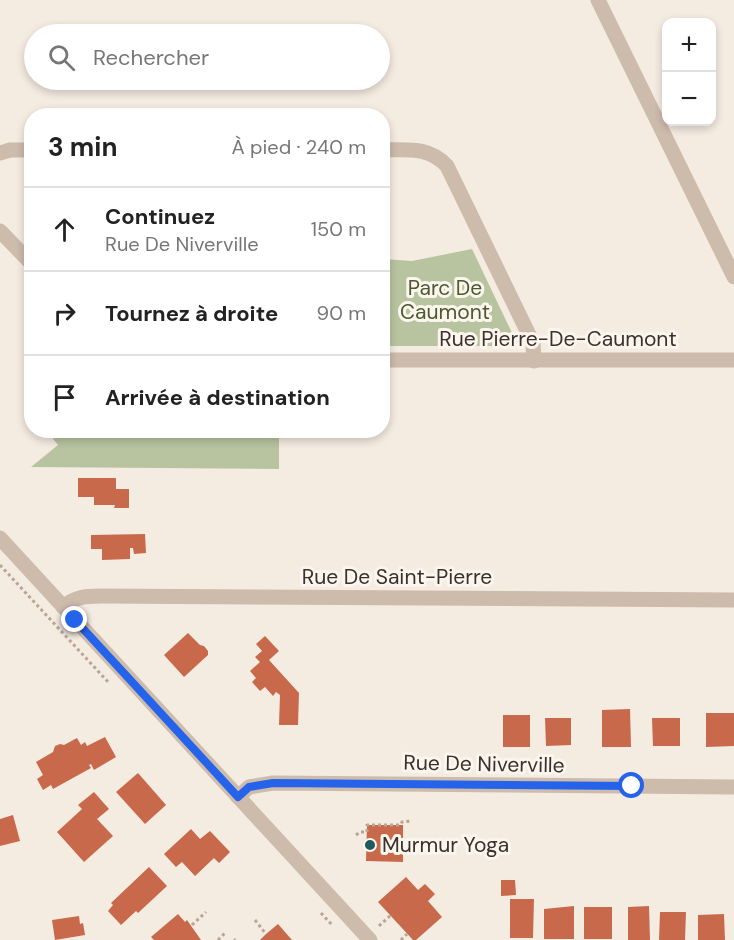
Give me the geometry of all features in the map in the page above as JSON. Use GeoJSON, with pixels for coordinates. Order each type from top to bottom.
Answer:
{"type":"FeatureCollection","features":[{"type":"Feature","properties":{"kind":"street"},"geometry":{"type":"LineString","coordinates":[[598,0],[734,277]]}},
{"type":"Feature","properties":{"kind":"street"},"geometry":{"type":"LineString","coordinates":[[0,153],[24,150]]}},
{"type":"Feature","properties":{"kind":"street"},"geometry":{"type":"LineString","coordinates":[[390,150],[427,152],[436,156],[447,166],[533,343],[534,361]]}},
{"type":"Feature","properties":{"kind":"street"},"geometry":{"type":"LineString","coordinates":[[0,231],[24,256]]}},
{"type":"Feature","properties":{"kind":"street","name":"Rue Pierre-De-Caumont"},"geometry":{"type":"LineString","coordinates":[[390,360],[734,360]]}},
{"type":"Feature","properties":{"kind":"street"},"geometry":{"type":"LineString","coordinates":[[0,538],[370,940]]}},
{"type":"Feature","properties":{"kind":"street","name":"Rue De Saint-Pierre"},"geometry":{"type":"LineString","coordinates":[[63,607],[73,599],[83,596],[734,600]]}},
{"type":"Feature","properties":{"kind":"street","name":"Rue De Niverville"},"geometry":{"type":"LineString","coordinates":[[238,797],[249,787],[273,783],[734,787]]}},
{"type":"Feature","properties":{"kind":"path"},"geometry":{"type":"LineString","coordinates":[[356,835],[360,832],[367,832],[367,825],[400,825],[402,822],[411,821]]}},
{"type":"Feature","properties":{"kind":"path"},"geometry":{"type":"LineString","coordinates":[[192,925],[206,912]]}},
{"type":"Feature","properties":{"kind":"path"},"geometry":{"type":"LineString","coordinates":[[378,927],[391,915]]}},
{"type":"Feature","properties":{"kind":"path"},"geometry":{"type":"LineString","coordinates":[[255,920],[266,934]]}},
{"type":"Feature","properties":{"kind":"path"},"geometry":{"type":"LineString","coordinates":[[218,940],[225,933]]}},
{"type":"Feature","properties":{"kind":"path"},"geometry":{"type":"LineString","coordinates":[[400,940],[407,934]]}},
{"type":"Feature","properties":{"kind":"green space","name":"Parc De Caumont"},"geometry":{"type":"Polygon","coordinates":[[[472,249],[513,335],[509,343],[500,346],[390,346],[390,259],[412,261],[472,249]]]}},
{"type":"Feature","properties":{"kind":"green space"},"geometry":{"type":"Polygon","coordinates":[[[279,438],[279,469],[31,467],[58,445],[53,439],[279,438]]]}},
{"type":"Feature","properties":{"kind":"building"},"geometry":{"type":"Polygon","coordinates":[[[78,478],[116,478],[116,489],[129,489],[129,508],[94,505],[94,497],[78,497],[78,478]]]}},
{"type":"Feature","properties":{"kind":"building"},"geometry":{"type":"Polygon","coordinates":[[[145,534],[146,553],[134,554],[133,548],[130,548],[130,559],[102,560],[102,549],[91,549],[91,535],[145,534]]]}},
{"type":"Feature","properties":{"kind":"building"},"geometry":{"type":"Polygon","coordinates":[[[188,633],[204,646],[208,655],[184,677],[164,655],[188,633]]]}},
{"type":"Feature","properties":{"kind":"building"},"geometry":{"type":"Polygon","coordinates":[[[265,636],[279,651],[269,660],[299,693],[298,725],[279,725],[280,695],[276,692],[273,696],[265,687],[260,691],[252,682],[256,678],[250,671],[260,662],[255,657],[262,651],[256,644],[265,636]]]}},
{"type":"Feature","properties":{"kind":"building"},"geometry":{"type":"Polygon","coordinates":[[[630,709],[631,747],[602,747],[602,710],[630,709]]]}},
{"type":"Feature","properties":{"kind":"building"},"geometry":{"type":"Polygon","coordinates":[[[706,713],[734,713],[734,746],[706,747],[706,713]]]}},
{"type":"Feature","properties":{"kind":"building"},"geometry":{"type":"Polygon","coordinates":[[[503,715],[530,715],[530,747],[503,747],[503,715]]]}},
{"type":"Feature","properties":{"kind":"building"},"geometry":{"type":"Polygon","coordinates":[[[545,718],[571,718],[571,745],[546,746],[545,718]]]}},
{"type":"Feature","properties":{"kind":"building"},"geometry":{"type":"Polygon","coordinates":[[[652,718],[680,718],[680,746],[653,746],[652,718]]]}},
{"type":"Feature","properties":{"kind":"building"},"geometry":{"type":"Polygon","coordinates":[[[105,737],[116,757],[94,770],[91,764],[89,765],[91,768],[53,789],[51,785],[43,790],[37,779],[43,775],[36,762],[53,752],[55,746],[60,744],[64,745],[77,738],[81,745],[85,742],[87,746],[105,737]]]}},
{"type":"Feature","properties":{"kind":"building"},"geometry":{"type":"Polygon","coordinates":[[[138,773],[166,805],[145,824],[116,792],[138,773]]]}},
{"type":"Feature","properties":{"kind":"building"},"geometry":{"type":"Polygon","coordinates":[[[94,792],[109,809],[97,819],[113,836],[84,862],[57,832],[82,809],[78,805],[94,792]]]}},
{"type":"Feature","properties":{"kind":"building"},"geometry":{"type":"Polygon","coordinates":[[[13,815],[20,841],[0,846],[0,819],[13,815]]]}},
{"type":"Feature","properties":{"kind":"building"},"geometry":{"type":"Polygon","coordinates":[[[367,825],[403,825],[403,862],[366,861],[367,825]]]}},
{"type":"Feature","properties":{"kind":"building"},"geometry":{"type":"Polygon","coordinates":[[[191,829],[200,839],[210,831],[230,852],[219,863],[214,858],[195,876],[182,862],[176,867],[164,854],[191,829]]]}},
{"type":"Feature","properties":{"kind":"building"},"geometry":{"type":"Polygon","coordinates":[[[149,867],[167,886],[138,913],[136,911],[121,925],[108,911],[113,905],[111,903],[149,867]]]}},
{"type":"Feature","properties":{"kind":"building"},"geometry":{"type":"Polygon","coordinates":[[[406,877],[418,890],[425,884],[435,894],[428,901],[442,917],[416,940],[413,940],[378,902],[406,877]]]}},
{"type":"Feature","properties":{"kind":"building"},"geometry":{"type":"Polygon","coordinates":[[[501,880],[515,880],[516,895],[501,896],[501,880]]]}},
{"type":"Feature","properties":{"kind":"building"},"geometry":{"type":"Polygon","coordinates":[[[510,899],[534,899],[533,938],[510,938],[510,899]]]}},
{"type":"Feature","properties":{"kind":"building"},"geometry":{"type":"Polygon","coordinates":[[[574,906],[574,939],[544,939],[544,909],[574,906]]]}},
{"type":"Feature","properties":{"kind":"building"},"geometry":{"type":"Polygon","coordinates":[[[649,906],[650,940],[628,940],[628,907],[649,906]]]}},
{"type":"Feature","properties":{"kind":"building"},"geometry":{"type":"Polygon","coordinates":[[[584,907],[612,907],[612,939],[584,939],[584,907]]]}},
{"type":"Feature","properties":{"kind":"building"},"geometry":{"type":"Polygon","coordinates":[[[660,912],[686,912],[685,940],[659,940],[660,912]]]}},
{"type":"Feature","properties":{"kind":"building"},"geometry":{"type":"Polygon","coordinates":[[[178,914],[185,922],[187,920],[201,940],[154,940],[151,937],[178,914]]]}},
{"type":"Feature","properties":{"kind":"building"},"geometry":{"type":"Polygon","coordinates":[[[724,914],[725,940],[698,940],[698,915],[724,914]]]}},
{"type":"Feature","properties":{"kind":"building"},"geometry":{"type":"Polygon","coordinates":[[[79,916],[85,935],[55,940],[52,920],[79,916]]]}},
{"type":"Feature","properties":{"kind":"building"},"geometry":{"type":"Polygon","coordinates":[[[278,924],[292,940],[260,940],[266,934],[278,924]]]}},
{"type":"Feature","properties":{"kind":"place","name":"Murmur Yoga"},"geometry":{"type":"Point","coordinates":[370,845]}},
{"type":"Feature","properties":{"kind":"route"},"geometry":{"type":"LineString","coordinates":[[75,620],[238,797],[249,787],[261,783],[632,786]]}}]}
